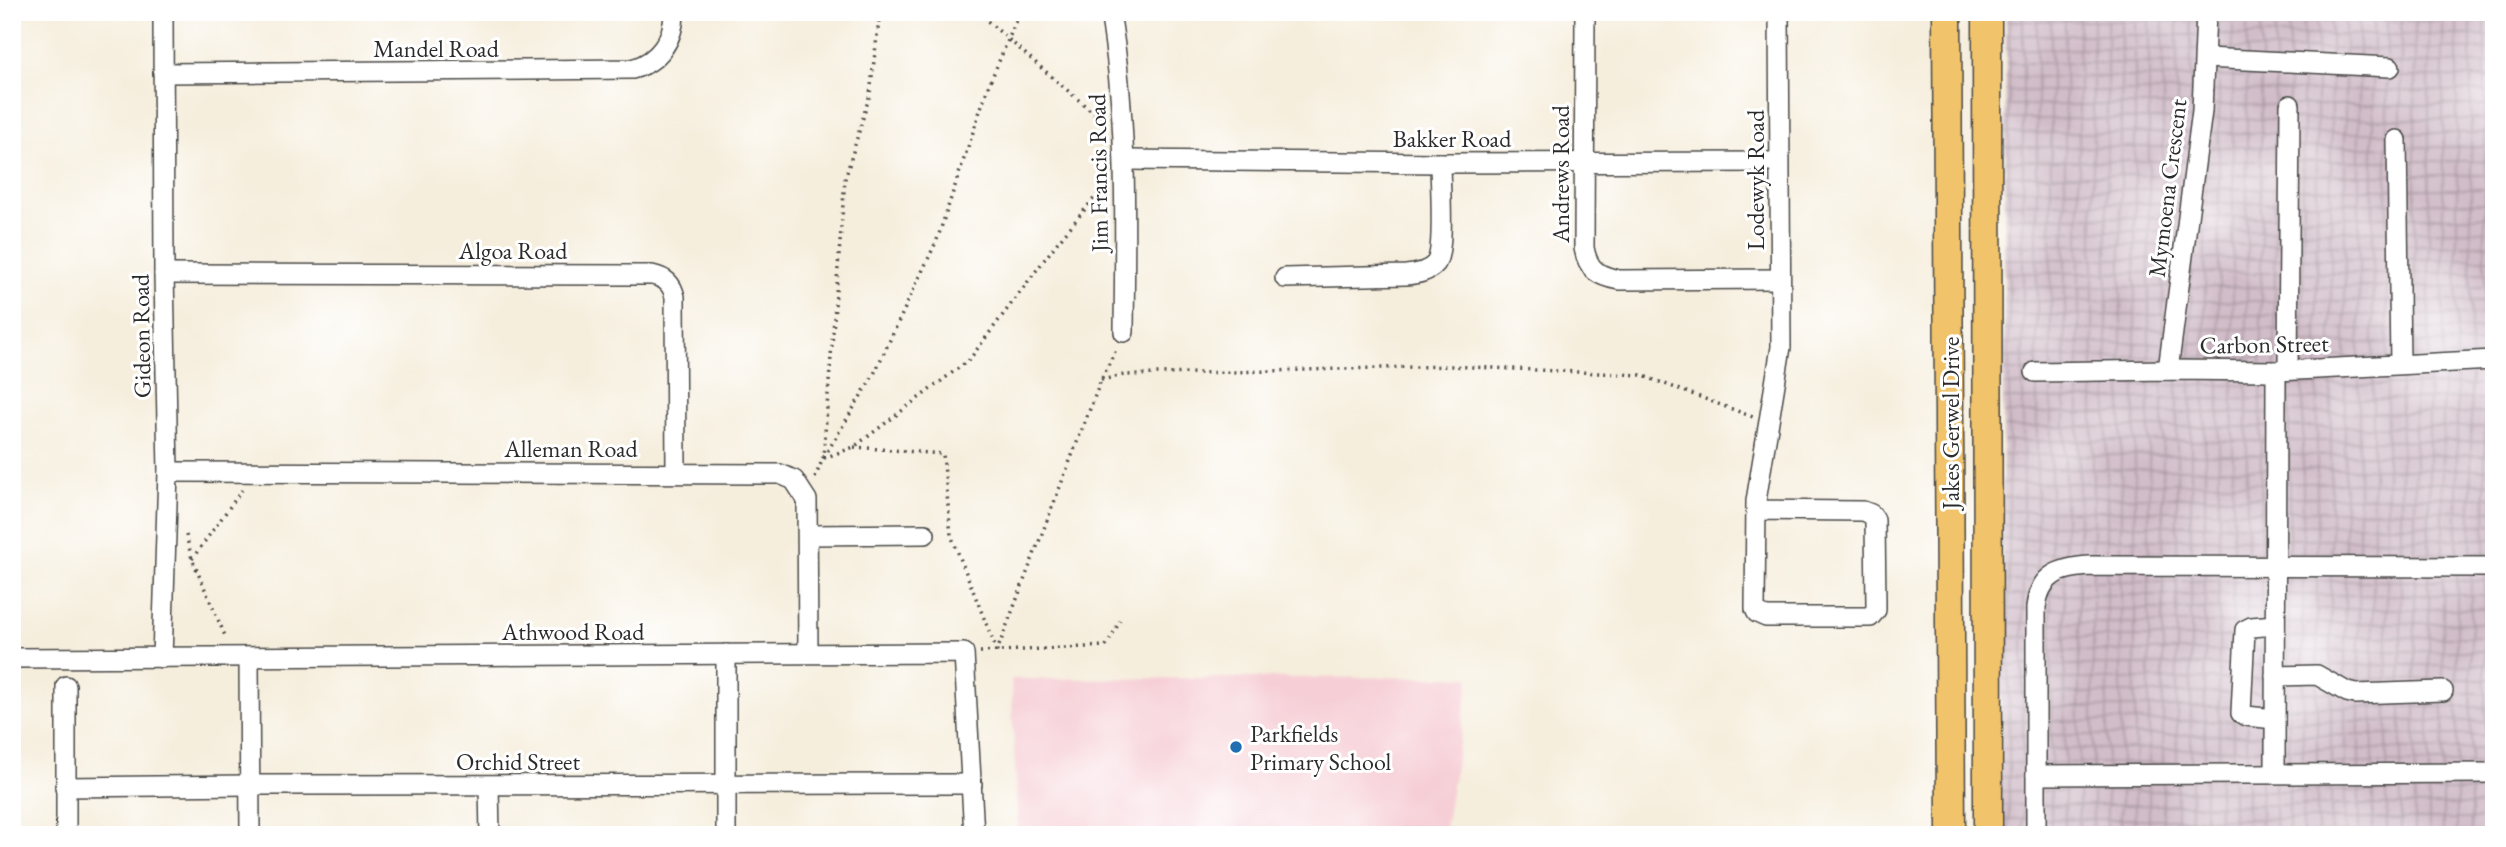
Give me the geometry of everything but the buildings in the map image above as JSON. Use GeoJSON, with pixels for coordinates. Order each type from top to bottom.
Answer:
{"type":"FeatureCollection","features":[{"type":"Feature","properties":{"kind":"highway","name":"Jakes Gerwel Drive"},"geometry":{"type":"LineString","coordinates":[[1947,12],[1951,835]]}},
{"type":"Feature","properties":{"kind":"highway","name":"Jakes Gerwel Drive"},"geometry":{"type":"LineString","coordinates":[[1987,12],[1989,835]]}},
{"type":"Feature","properties":{"kind":"street","name":"Gideon Road"},"geometry":{"type":"LineString","coordinates":[[162,658],[168,471],[163,12]]}},
{"type":"Feature","properties":{"kind":"street","name":"Mandel Road"},"geometry":{"type":"LineString","coordinates":[[163,73],[632,69],[651,60],[664,47],[673,30],[674,12]]}},
{"type":"Feature","properties":{"kind":"street","name":"Jim Francis Road"},"geometry":{"type":"LineString","coordinates":[[1111,12],[1119,68],[1126,160],[1124,332]]}},
{"type":"Feature","properties":{"kind":"street","name":"Andrews Road"},"geometry":{"type":"LineString","coordinates":[[1585,12],[1586,260],[1592,271],[1603,277],[1619,280],[1780,279]]}},
{"type":"Feature","properties":{"kind":"street","name":"Lodewyk Road"},"geometry":{"type":"LineString","coordinates":[[1756,510],[1863,511],[1871,514],[1874,520],[1876,605],[1873,614],[1870,617],[1766,617],[1755,609],[1756,510],[1781,346],[1779,12]]}},
{"type":"Feature","properties":{"kind":"street","name":"Mymoena Crescent"},"geometry":{"type":"LineString","coordinates":[[2168,370],[2203,111],[2206,12]]}},
{"type":"Feature","properties":{"kind":"street"},"geometry":{"type":"LineString","coordinates":[[2206,58],[2390,67]]}},
{"type":"Feature","properties":{"kind":"street"},"geometry":{"type":"LineString","coordinates":[[2275,773],[2275,566],[2290,105]]}},
{"type":"Feature","properties":{"kind":"street"},"geometry":{"type":"LineString","coordinates":[[2397,140],[2400,364]]}},
{"type":"Feature","properties":{"kind":"street","name":"Bakker Road"},"geometry":{"type":"LineString","coordinates":[[1126,160],[1779,162]]}},
{"type":"Feature","properties":{"kind":"street"},"geometry":{"type":"LineString","coordinates":[[1285,278],[1406,275],[1418,274],[1433,266],[1440,252],[1440,163]]}},
{"type":"Feature","properties":{"kind":"street","name":"Algoa Road"},"geometry":{"type":"LineString","coordinates":[[164,274],[652,275],[662,278],[669,283],[675,298],[676,472]]}},
{"type":"Feature","properties":{"kind":"street","name":"Carbon Street"},"geometry":{"type":"LineString","coordinates":[[2035,372],[2282,371],[2494,359]]}},
{"type":"Feature","properties":{"kind":"street","name":"Alleman Road"},"geometry":{"type":"LineString","coordinates":[[168,471],[780,474],[794,480],[807,500]]}},
{"type":"Feature","properties":{"kind":"street"},"geometry":{"type":"LineString","coordinates":[[807,500],[808,653]]}},
{"type":"Feature","properties":{"kind":"street"},"geometry":{"type":"LineString","coordinates":[[808,535],[925,534]]}},
{"type":"Feature","properties":{"kind":"street"},"geometry":{"type":"LineString","coordinates":[[2036,835],[2036,607],[2038,596],[2048,578],[2066,569],[2090,566],[2494,567]]}},
{"type":"Feature","properties":{"kind":"street"},"geometry":{"type":"LineString","coordinates":[[2275,625],[2245,630],[2241,713],[2275,719]]}},
{"type":"Feature","properties":{"kind":"street"},"geometry":{"type":"LineString","coordinates":[[964,653],[974,835]]}},
{"type":"Feature","properties":{"kind":"street","name":"Athwood Road"},"geometry":{"type":"LineString","coordinates":[[12,658],[964,653]]}},
{"type":"Feature","properties":{"kind":"street"},"geometry":{"type":"LineString","coordinates":[[726,654],[726,835]]}},
{"type":"Feature","properties":{"kind":"street"},"geometry":{"type":"LineString","coordinates":[[249,658],[250,835]]}},
{"type":"Feature","properties":{"kind":"street"},"geometry":{"type":"LineString","coordinates":[[2275,676],[2317,675],[2355,694],[2443,691]]}},
{"type":"Feature","properties":{"kind":"street"},"geometry":{"type":"LineString","coordinates":[[66,686],[66,835]]}},
{"type":"Feature","properties":{"kind":"street"},"geometry":{"type":"LineString","coordinates":[[2036,775],[2494,773]]}},
{"type":"Feature","properties":{"kind":"street","name":"Orchid Street"},"geometry":{"type":"LineString","coordinates":[[65,787],[972,784]]}},
{"type":"Feature","properties":{"kind":"street"},"geometry":{"type":"LineString","coordinates":[[489,786],[490,835]]}},
{"type":"Feature","properties":{"kind":"path"},"geometry":{"type":"LineString","coordinates":[[822,458],[845,179],[870,94],[880,12]]}},
{"type":"Feature","properties":{"kind":"path"},"geometry":{"type":"LineString","coordinates":[[977,12],[1105,122],[1123,129]]}},
{"type":"Feature","properties":{"kind":"path"},"geometry":{"type":"LineString","coordinates":[[807,500],[822,458],[874,374],[937,240],[988,87],[1020,12]]}},
{"type":"Feature","properties":{"kind":"path"},"geometry":{"type":"LineString","coordinates":[[822,458],[854,447],[969,360],[1057,243],[1126,160]]}},
{"type":"Feature","properties":{"kind":"path"},"geometry":{"type":"LineString","coordinates":[[997,651],[1101,380],[1124,332]]}},
{"type":"Feature","properties":{"kind":"path"},"geometry":{"type":"LineString","coordinates":[[1101,380],[1124,375],[1451,366],[1641,375],[1768,423]]}},
{"type":"Feature","properties":{"kind":"path"},"geometry":{"type":"LineString","coordinates":[[854,447],[943,454],[951,535],[997,651]]}},
{"type":"Feature","properties":{"kind":"path"},"geometry":{"type":"LineString","coordinates":[[192,559],[243,488],[244,472]]}},
{"type":"Feature","properties":{"kind":"path"},"geometry":{"type":"LineString","coordinates":[[183,523],[192,559],[228,641],[249,658]]}},
{"type":"Feature","properties":{"kind":"path"},"geometry":{"type":"LineString","coordinates":[[964,653],[1107,646],[1120,621]]}},
{"type":"Feature","properties":{"kind":"shaded area"},"geometry":{"type":"Polygon","coordinates":[[[2006,12],[2494,12],[2494,835],[2000,835],[2006,12]]]}},
{"type":"Feature","properties":{"kind":"shaded area","name":"Parkfields Primary School"},"geometry":{"type":"Polygon","coordinates":[[[1470,677],[1444,835],[1018,835],[1011,679],[1470,677]]]}},
{"type":"Feature","properties":{"kind":"place","name":"Parkfields Primary School"},"geometry":{"type":"Point","coordinates":[1236,747]}}]}
